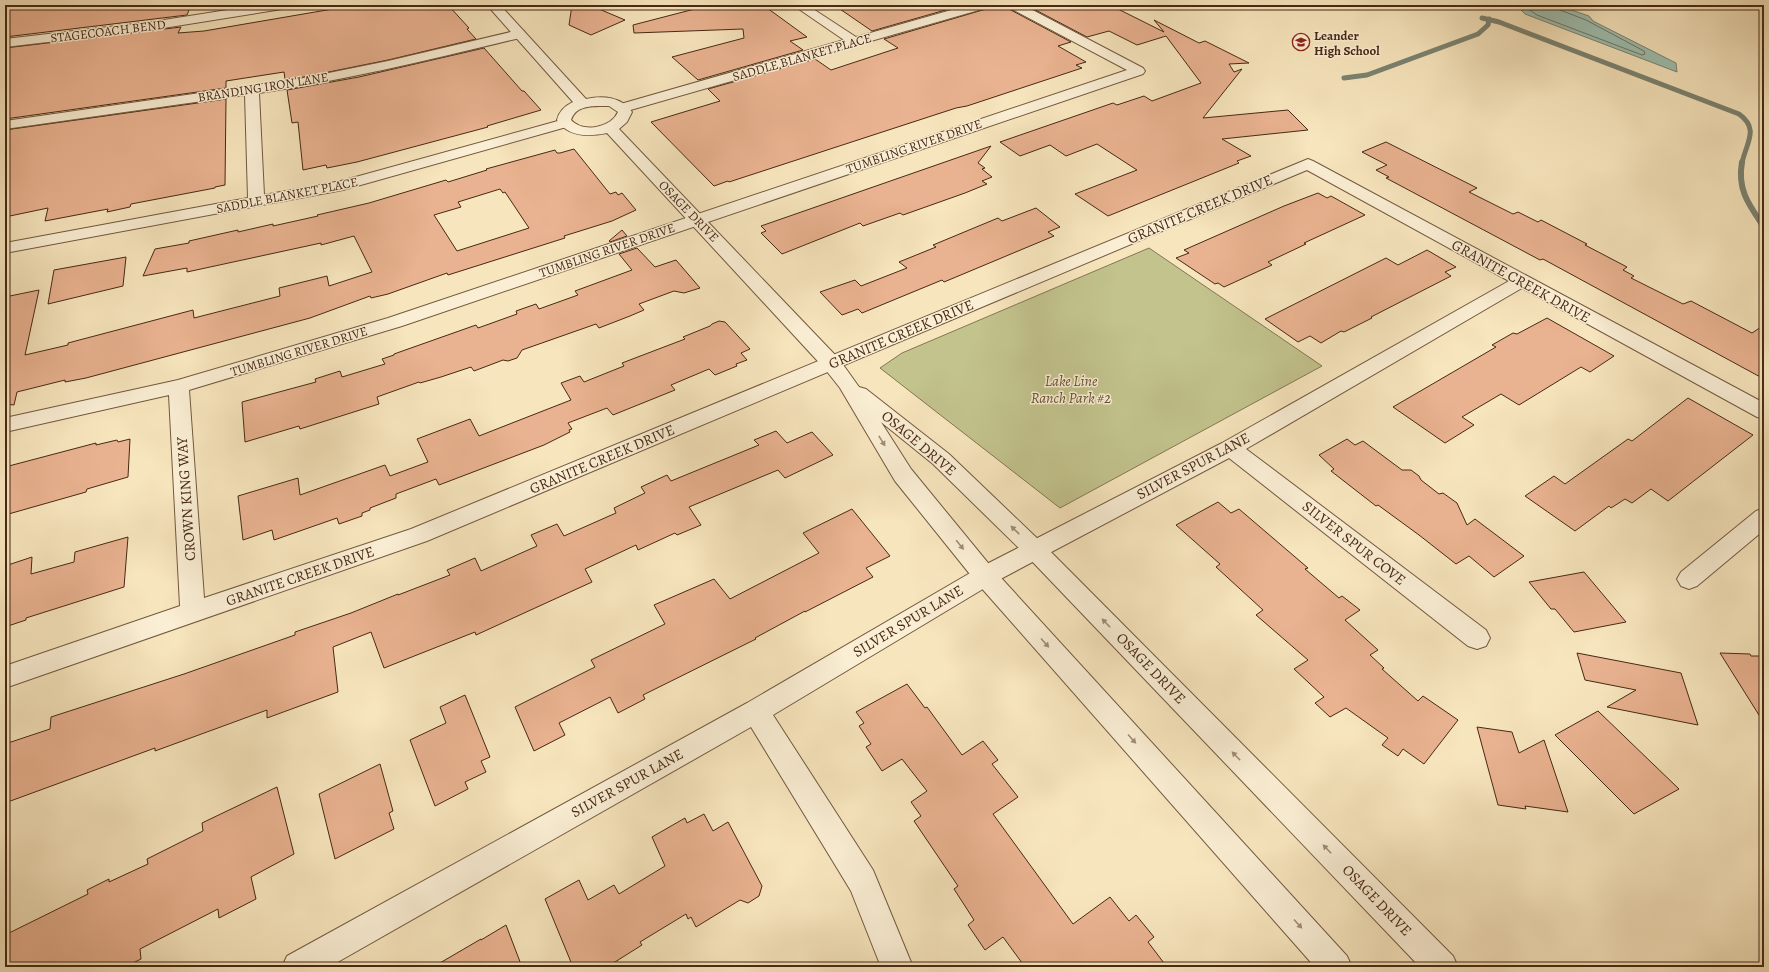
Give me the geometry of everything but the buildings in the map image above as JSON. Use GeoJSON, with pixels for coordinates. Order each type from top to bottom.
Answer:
{"type":"FeatureCollection","features":[{"type":"Feature","properties":{"kind":"street","name":"STAGECOACH BEND"},"geometry":{"type":"LineString","coordinates":[[5,43],[151,26],[282,5]]}},
{"type":"Feature","properties":{"kind":"street"},"geometry":{"type":"LineString","coordinates":[[493,5],[584,104]]}},
{"type":"Feature","properties":{"kind":"street"},"geometry":{"type":"LineString","coordinates":[[799,5],[854,42]]}},
{"type":"Feature","properties":{"kind":"street","name":"SADDLE BLANKET PLACE"},"geometry":{"type":"LineString","coordinates":[[622,108],[982,5]]}},
{"type":"Feature","properties":{"kind":"street","name":"TUMBLING RIVER DRIVE"},"geometry":{"type":"LineString","coordinates":[[5,425],[179,386],[395,322],[696,219],[1138,71],[1014,5]]}},
{"type":"Feature","properties":{"kind":"street","name":"BRANDING IRON LANE"},"geometry":{"type":"LineString","coordinates":[[5,124],[304,82],[388,65],[519,34]]}},
{"type":"Feature","properties":{"kind":"street"},"geometry":{"type":"LineString","coordinates":[[252,90],[256,201]]}},
{"type":"Feature","properties":{"kind":"street"},"geometry":{"type":"LineString","coordinates":[[606,102],[619,105],[622,108],[625,112],[622,120],[609,128],[583,131],[575,129],[565,123],[564,120],[567,112],[584,104],[606,102]]}},
{"type":"Feature","properties":{"kind":"street","name":"SADDLE BLANKET PLACE"},"geometry":{"type":"LineString","coordinates":[[5,248],[343,185],[565,123]]}},
{"type":"Feature","properties":{"kind":"street","name":"OSAGE DRIVE"},"geometry":{"type":"LineString","coordinates":[[609,128],[832,364],[847,384],[903,475],[985,576],[1336,967]]}},
{"type":"Feature","properties":{"kind":"street","name":"GRANITE CREEK DRIVE"},"geometry":{"type":"LineString","coordinates":[[5,677],[419,535],[832,364],[1308,164],[1764,412]]}},
{"type":"Feature","properties":{"kind":"street","name":"SILVER SPUR LANE"},"geometry":{"type":"LineString","coordinates":[[298,967],[756,711],[985,576],[1034,549],[1230,448],[1522,281]]}},
{"type":"Feature","properties":{"kind":"street","name":"OSAGE DRIVE"},"geometry":{"type":"LineString","coordinates":[[847,384],[941,459],[1034,549],[1442,967]]}},
{"type":"Feature","properties":{"kind":"street","name":"CROWN KING WAY"},"geometry":{"type":"LineString","coordinates":[[179,386],[193,612]]}},
{"type":"Feature","properties":{"kind":"street","name":"SILVER SPUR COVE"},"geometry":{"type":"LineString","coordinates":[[1230,448],[1477,638]]}},
{"type":"Feature","properties":{"kind":"street"},"geometry":{"type":"LineString","coordinates":[[1688,579],[1764,517]]}},
{"type":"Feature","properties":{"kind":"street"},"geometry":{"type":"LineString","coordinates":[[756,711],[862,881],[897,967]]}},
{"type":"Feature","properties":{"kind":"green space","name":"Lake Line Ranch Park #2"},"geometry":{"type":"Polygon","coordinates":[[[1149,248],[1322,366],[1060,508],[880,368],[902,353],[1149,248]]]}},
{"type":"Feature","properties":{"kind":"water"},"geometry":{"type":"Polygon","coordinates":[[[1557,5],[1589,16],[1593,21],[1676,63],[1677,72],[1525,14],[1517,6],[1557,5]]]}},
{"type":"Feature","properties":{"kind":"waterway"},"geometry":{"type":"LineString","coordinates":[[1482,18],[1489,20]]}},
{"type":"Feature","properties":{"kind":"waterway"},"geometry":{"type":"LineString","coordinates":[[1344,78],[1367,75],[1478,34],[1488,25],[1489,20]]}},
{"type":"Feature","properties":{"kind":"waterway"},"geometry":{"type":"LineString","coordinates":[[1489,20],[1499,22],[1739,114],[1749,125],[1750,131],[1750,137],[1742,163]]}},
{"type":"Feature","properties":{"kind":"waterway"},"geometry":{"type":"LineString","coordinates":[[1742,162],[1741,181],[1743,189],[1749,204],[1764,227]]}},
{"type":"Feature","properties":{"kind":"place","name":"Leander High School"},"geometry":{"type":"Point","coordinates":[1301,42]}}]}
